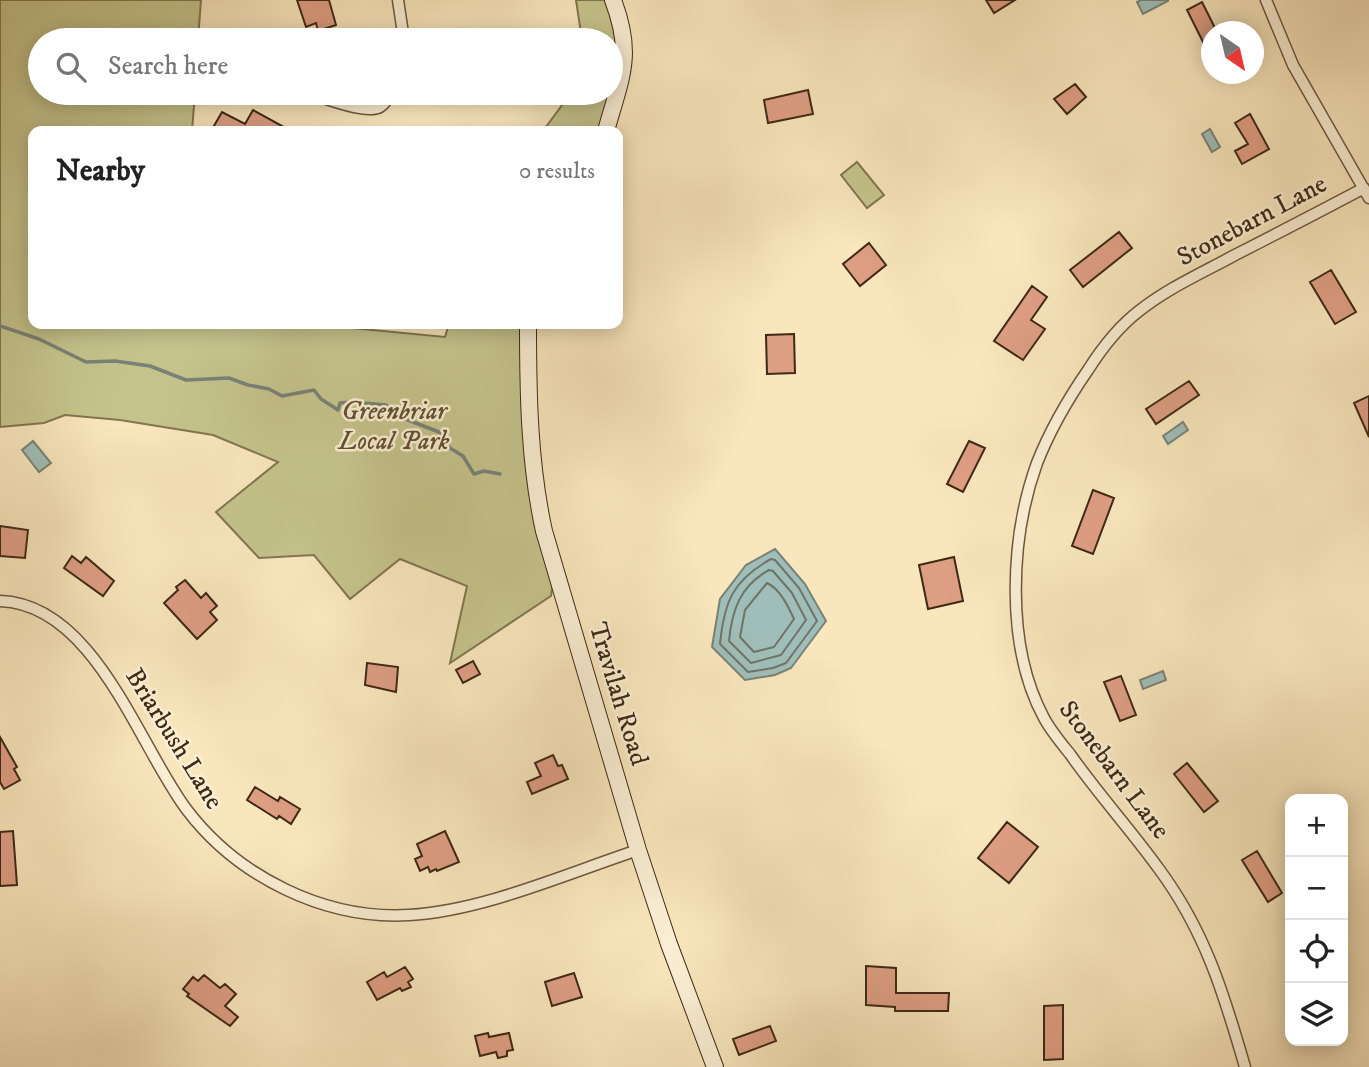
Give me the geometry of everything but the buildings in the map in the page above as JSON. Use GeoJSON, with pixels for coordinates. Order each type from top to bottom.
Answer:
{"type":"FeatureCollection","features":[{"type":"Feature","properties":{"kind":"main road"},"geometry":{"type":"LineString","coordinates":[[613,0],[621,28]]}},
{"type":"Feature","properties":{"kind":"main road"},"geometry":{"type":"LineString","coordinates":[[623,36],[623,71]]}},
{"type":"Feature","properties":{"kind":"main road"},"geometry":{"type":"LineString","coordinates":[[607,126],[613,105]]}},
{"type":"Feature","properties":{"kind":"main road","name":"Travilah Road"},"geometry":{"type":"LineString","coordinates":[[528,329],[528,400],[536,497],[544,531],[638,850],[669,944],[715,1067]]}},
{"type":"Feature","properties":{"kind":"street"},"geometry":{"type":"LineString","coordinates":[[398,0],[402,28]]}},
{"type":"Feature","properties":{"kind":"street"},"geometry":{"type":"LineString","coordinates":[[1266,0],[1293,65],[1366,193]]}},
{"type":"Feature","properties":{"kind":"street"},"geometry":{"type":"LineString","coordinates":[[349,105],[366,110],[382,105]]}},
{"type":"Feature","properties":{"kind":"street","name":"Stonebarn Lane"},"geometry":{"type":"LineString","coordinates":[[1245,1067],[1220,981],[1182,904],[1160,870],[1086,777],[1052,729],[1032,694],[1018,637],[1015,567],[1020,532],[1037,463],[1067,400],[1107,342],[1137,313],[1171,288],[1366,193]]}},
{"type":"Feature","properties":{"kind":"street","name":"Briarbush Lane"},"geometry":{"type":"LineString","coordinates":[[0,601],[22,605],[42,613],[79,641],[108,677],[170,786],[203,829],[248,868],[296,894],[333,907],[381,915],[435,913],[488,900],[638,850]]}},
{"type":"Feature","properties":{"kind":"green space","name":"Greenbriar Local Park"},"geometry":{"type":"Polygon","coordinates":[[[0,0],[201,0],[199,28],[28,28],[28,105],[194,105],[192,126],[28,126],[28,329],[362,329],[445,337],[447,329],[528,329],[528,400],[555,569],[551,596],[450,663],[467,586],[400,559],[350,599],[314,555],[259,558],[216,512],[278,462],[213,435],[120,420],[65,415],[44,423],[0,427],[0,0]]]}},
{"type":"Feature","properties":{"kind":"green space"},"geometry":{"type":"Polygon","coordinates":[[[576,0],[613,0],[621,28],[580,28],[576,0]]]}},
{"type":"Feature","properties":{"kind":"green space"},"geometry":{"type":"Polygon","coordinates":[[[562,105],[612,105],[607,126],[547,126],[562,105]]]}},
{"type":"Feature","properties":{"kind":"green space"},"geometry":{"type":"Polygon","coordinates":[[[857,162],[884,195],[867,208],[841,175],[857,162]]]}},
{"type":"Feature","properties":{"kind":"water"},"geometry":{"type":"Polygon","coordinates":[[[1168,1],[1143,14],[1137,2],[1168,1]]]}},
{"type":"Feature","properties":{"kind":"water"},"geometry":{"type":"Polygon","coordinates":[[[1210,129],[1220,147],[1212,152],[1202,134],[1210,129]]]}},
{"type":"Feature","properties":{"kind":"water"},"geometry":{"type":"Polygon","coordinates":[[[1183,422],[1188,430],[1168,444],[1163,436],[1183,422]]]}},
{"type":"Feature","properties":{"kind":"water"},"geometry":{"type":"Polygon","coordinates":[[[33,441],[51,463],[39,472],[22,450],[33,441]]]}},
{"type":"Feature","properties":{"kind":"water"},"geometry":{"type":"Polygon","coordinates":[[[775,549],[805,584],[826,621],[791,668],[775,675],[745,680],[712,647],[720,599],[746,565],[775,549]]]}},
{"type":"Feature","properties":{"kind":"water"},"geometry":{"type":"Polygon","coordinates":[[[1163,671],[1166,680],[1143,689],[1140,680],[1163,671]]]}},
{"type":"Feature","properties":{"kind":"waterway"},"geometry":{"type":"LineString","coordinates":[[0,326],[39,339],[86,362],[115,361],[150,366],[186,380],[229,378],[269,389],[282,396],[314,390],[321,399],[338,410],[340,403],[386,405],[395,415],[439,432],[450,448],[463,456],[474,474],[484,471],[500,474]]}}]}
